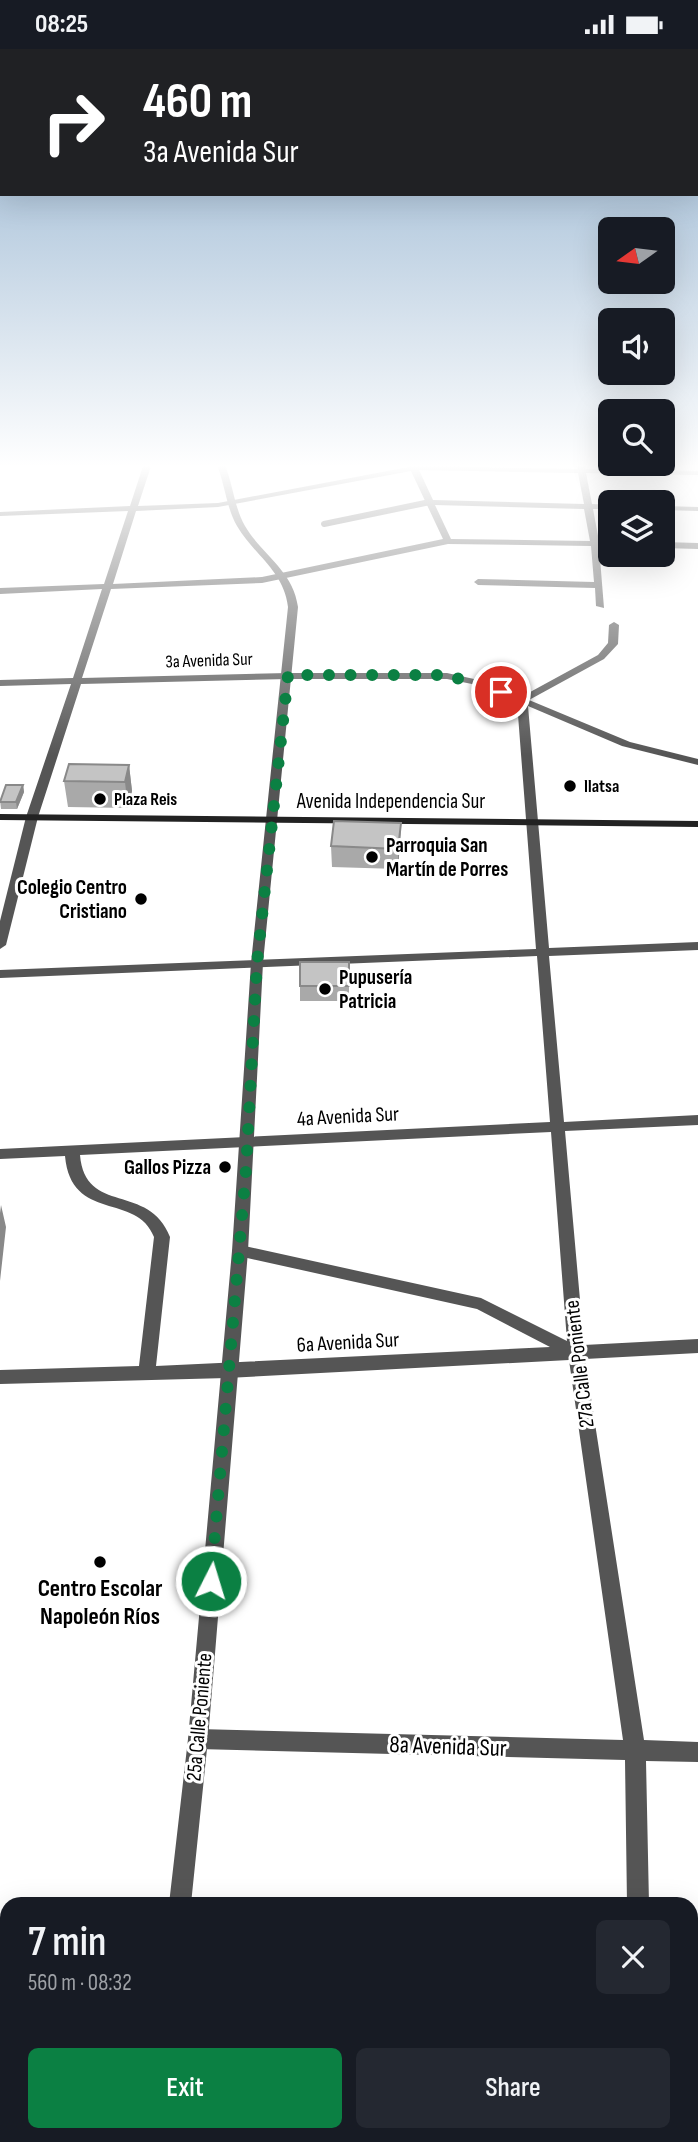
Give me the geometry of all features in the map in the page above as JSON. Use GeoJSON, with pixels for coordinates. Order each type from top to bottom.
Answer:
{"type":"FeatureCollection","features":[{"type":"Feature","properties":{"kind":"main road","name":"Avenida Independencia Sur"},"geometry":{"type":"LineString","coordinates":[[0,817],[698,824]]}},
{"type":"Feature","properties":{"kind":"street"},"geometry":{"type":"LineString","coordinates":[[0,945],[32,817],[116,561]]}},
{"type":"Feature","properties":{"kind":"street","name":"25a Calle Poniente"},"geometry":{"type":"LineString","coordinates":[[181,1897],[198,1739],[240,1251],[257,963],[288,675],[293,595],[290,585],[270,561]]}},
{"type":"Feature","properties":{"kind":"street"},"geometry":{"type":"LineString","coordinates":[[0,591],[283,576],[356,561]]}},
{"type":"Feature","properties":{"kind":"street"},"geometry":{"type":"LineString","coordinates":[[597,561],[601,606]]}},
{"type":"Feature","properties":{"kind":"street"},"geometry":{"type":"LineString","coordinates":[[478,582],[599,585]]}},
{"type":"Feature","properties":{"kind":"street"},"geometry":{"type":"LineString","coordinates":[[522,700],[601,657],[613,644],[614,625]]}},
{"type":"Feature","properties":{"kind":"street","name":"3a Avenida Sur"},"geometry":{"type":"LineString","coordinates":[[0,683],[288,675],[447,675],[480,683],[625,744],[698,762]]}},
{"type":"Feature","properties":{"kind":"street","name":"27a Calle Poniente"},"geometry":{"type":"LineString","coordinates":[[522,700],[576,1353],[635,1752],[638,1897]]}},
{"type":"Feature","properties":{"kind":"street"},"geometry":{"type":"LineString","coordinates":[[0,974],[698,946]]}},
{"type":"Feature","properties":{"kind":"street","name":"4a Avenida Sur"},"geometry":{"type":"LineString","coordinates":[[0,1154],[698,1120]]}},
{"type":"Feature","properties":{"kind":"street"},"geometry":{"type":"LineString","coordinates":[[72,1150],[75,1176],[83,1186],[96,1196],[152,1218],[160,1226],[162,1237],[147,1373]]}},
{"type":"Feature","properties":{"kind":"street"},"geometry":{"type":"LineString","coordinates":[[240,1251],[481,1304],[576,1353]]}},
{"type":"Feature","properties":{"kind":"street","name":"6a Avenida Sur"},"geometry":{"type":"LineString","coordinates":[[0,1377],[228,1371],[698,1346]]}},
{"type":"Feature","properties":{"kind":"street","name":"8a Avenida Sur"},"geometry":{"type":"LineString","coordinates":[[198,1739],[698,1752]]}},
{"type":"Feature","properties":{"kind":"building"},"geometry":{"type":"Polygon","coordinates":[[[69,764],[129,765],[125,782],[64,781],[69,764]]]}},
{"type":"Feature","properties":{"kind":"building"},"geometry":{"type":"Polygon","coordinates":[[[6,785],[23,785],[16,802],[0,802],[6,785]]]}},
{"type":"Feature","properties":{"kind":"building"},"geometry":{"type":"Polygon","coordinates":[[[334,821],[401,823],[398,849],[331,846],[334,821]]]}},
{"type":"Feature","properties":{"kind":"building"},"geometry":{"type":"Polygon","coordinates":[[[300,962],[349,962],[349,986],[300,986],[300,962]]]}},
{"type":"Feature","properties":{"kind":"place","name":"Ilatsa"},"geometry":{"type":"Point","coordinates":[570,786]}},
{"type":"Feature","properties":{"kind":"place","name":"Plaza Reis"},"geometry":{"type":"Point","coordinates":[100,799]}},
{"type":"Feature","properties":{"kind":"place","name":"Parroquia San Martín de Porres"},"geometry":{"type":"Point","coordinates":[372,857]}},
{"type":"Feature","properties":{"kind":"place","name":"Colegio Centro Cristiano"},"geometry":{"type":"Point","coordinates":[141,899]}},
{"type":"Feature","properties":{"kind":"place","name":"Pupusería Patricia"},"geometry":{"type":"Point","coordinates":[325,989]}},
{"type":"Feature","properties":{"kind":"place","name":"Gallos Pizza"},"geometry":{"type":"Point","coordinates":[225,1167]}},
{"type":"Feature","properties":{"kind":"place","name":"Centro Escolar Napoleón Ríos"},"geometry":{"type":"Point","coordinates":[100,1562]}},
{"type":"Feature","properties":{"kind":"route"},"geometry":{"type":"LineString","coordinates":[[211,1581],[240,1251],[257,963],[288,675],[447,675],[480,683],[501,692]]}}]}
